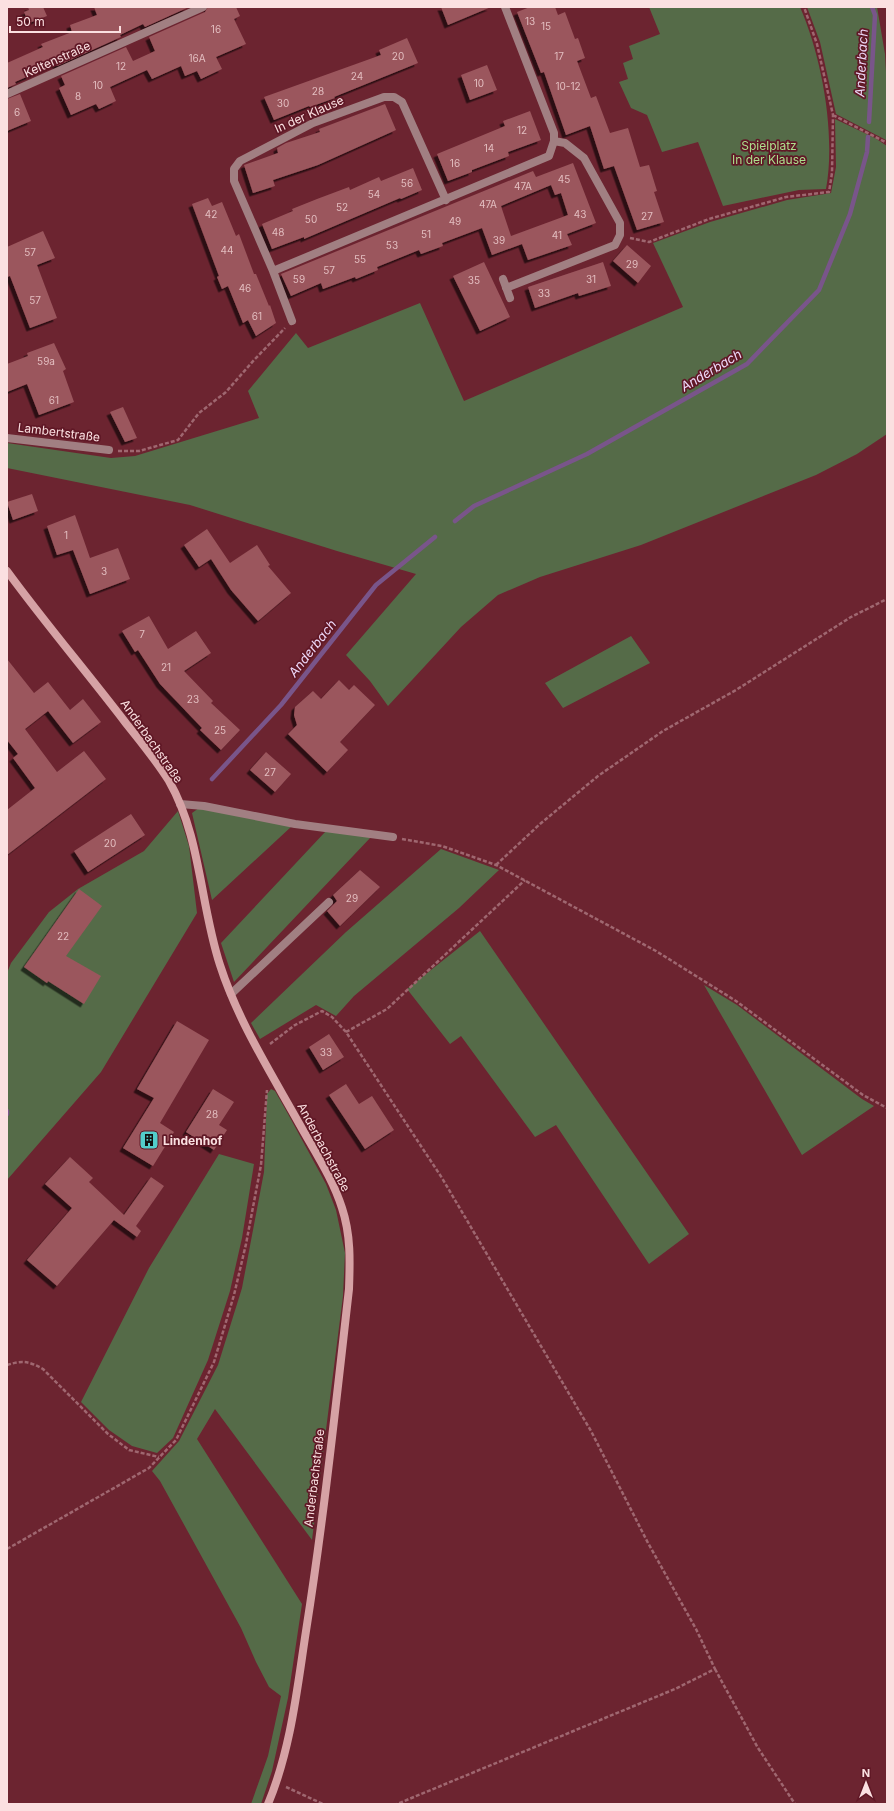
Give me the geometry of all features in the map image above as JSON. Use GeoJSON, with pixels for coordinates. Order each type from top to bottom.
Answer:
{"type":"FeatureCollection","features":[{"type":"Feature","properties":{"kind":"main road","name":"Anderbachstraße"},"geometry":{"type":"LineString","coordinates":[[7,571],[168,780],[188,824],[198,865],[212,939],[231,994],[272,1076],[332,1182],[342,1209],[350,1249],[348,1297],[314,1582],[288,1738],[276,1785],[268,1804]]}},
{"type":"Feature","properties":{"kind":"street","name":"Keltenstraße"},"geometry":{"type":"LineString","coordinates":[[7,94],[203,7]]}},
{"type":"Feature","properties":{"kind":"street"},"geometry":{"type":"LineString","coordinates":[[274,271],[549,156],[554,141],[554,133],[504,7]]}},
{"type":"Feature","properties":{"kind":"street","name":"In der Klause"},"geometry":{"type":"LineString","coordinates":[[292,321],[274,271],[234,181],[234,169],[240,161],[313,123],[384,96],[394,96],[402,102],[446,200]]}},
{"type":"Feature","properties":{"kind":"street"},"geometry":{"type":"LineString","coordinates":[[506,288],[615,244],[620,235],[620,223],[584,158],[565,144],[554,141]]}},
{"type":"Feature","properties":{"kind":"street"},"geometry":{"type":"LineString","coordinates":[[503,279],[510,298]]}},
{"type":"Feature","properties":{"kind":"street","name":"Lambertstraße"},"geometry":{"type":"LineString","coordinates":[[7,438],[109,450]]}},
{"type":"Feature","properties":{"kind":"street"},"geometry":{"type":"LineString","coordinates":[[180,804],[204,806],[295,824],[393,837]]}},
{"type":"Feature","properties":{"kind":"street"},"geometry":{"type":"LineString","coordinates":[[231,994],[329,902]]}},
{"type":"Feature","properties":{"kind":"path"},"geometry":{"type":"LineString","coordinates":[[620,235],[649,242],[709,219],[786,197],[829,192],[832,174],[834,115],[817,44],[804,7]]}},
{"type":"Feature","properties":{"kind":"path"},"geometry":{"type":"LineString","coordinates":[[834,115],[887,143]]}},
{"type":"Feature","properties":{"kind":"path"},"geometry":{"type":"LineString","coordinates":[[109,450],[139,451],[178,440],[199,413],[226,392],[254,360],[292,321]]}},
{"type":"Feature","properties":{"kind":"path"},"geometry":{"type":"LineString","coordinates":[[496,865],[540,824],[617,762],[663,731],[736,690],[851,617],[882,601],[887,600]]}},
{"type":"Feature","properties":{"kind":"path"},"geometry":{"type":"LineString","coordinates":[[393,837],[442,846],[496,865],[525,880],[705,980],[736,1001],[863,1095],[887,1108]]}},
{"type":"Feature","properties":{"kind":"path"},"geometry":{"type":"LineString","coordinates":[[346,1032],[387,1009],[525,880]]}},
{"type":"Feature","properties":{"kind":"path"},"geometry":{"type":"LineString","coordinates":[[270,1044],[295,1025],[322,1011],[332,1017],[346,1032],[442,1178],[591,1431],[648,1543],[696,1629],[715,1669],[758,1748],[795,1804]]}},
{"type":"Feature","properties":{"kind":"path"},"geometry":{"type":"LineString","coordinates":[[7,1549],[149,1468],[176,1440],[214,1362],[234,1295],[246,1244],[261,1165],[265,1094],[272,1076]]}},
{"type":"Feature","properties":{"kind":"path"},"geometry":{"type":"LineString","coordinates":[[7,1365],[20,1361],[30,1363],[43,1369],[104,1430],[128,1450],[159,1457]]}},
{"type":"Feature","properties":{"kind":"path"},"geometry":{"type":"LineString","coordinates":[[397,1804],[676,1689],[715,1669]]}},
{"type":"Feature","properties":{"kind":"path"},"geometry":{"type":"LineString","coordinates":[[276,1785],[290,1788],[323,1804]]}},
{"type":"Feature","properties":{"kind":"green space","name":"Spielplatz In der Klause"},"geometry":{"type":"Polygon","coordinates":[[[649,7],[800,7],[815,49],[825,96],[829,145],[829,168],[826,189],[799,190],[723,206],[698,142],[662,152],[647,115],[631,108],[619,82],[628,79],[623,63],[633,59],[629,46],[660,34],[649,7]]]}},
{"type":"Feature","properties":{"kind":"green space","name":"Anderbach"},"geometry":{"type":"Polygon","coordinates":[[[807,7],[877,7],[885,54],[887,90],[886,140],[836,114],[820,42],[807,7]]]}},
{"type":"Feature","properties":{"kind":"green space"},"geometry":{"type":"Polygon","coordinates":[[[835,119],[875,138],[887,146],[887,434],[857,454],[816,475],[641,545],[540,577],[498,595],[461,627],[388,706],[370,681],[346,655],[416,574],[190,505],[7,468],[7,443],[111,458],[135,456],[259,418],[248,391],[296,333],[308,348],[420,303],[464,401],[683,307],[653,243],[710,222],[787,200],[831,193],[836,167],[835,119]]]}},
{"type":"Feature","properties":{"kind":"green space"},"geometry":{"type":"Polygon","coordinates":[[[631,636],[650,663],[563,708],[545,683],[631,636]]]}},
{"type":"Feature","properties":{"kind":"green space"},"geometry":{"type":"Polygon","coordinates":[[[199,808],[292,826],[212,900],[192,813],[199,808]]]}},
{"type":"Feature","properties":{"kind":"green space"},"geometry":{"type":"Polygon","coordinates":[[[178,811],[189,846],[197,913],[101,1072],[7,1180],[7,973],[11,963],[49,912],[78,889],[144,851],[178,811]]]}},
{"type":"Feature","properties":{"kind":"green space"},"geometry":{"type":"Polygon","coordinates":[[[326,831],[371,837],[234,982],[221,943],[326,831]]]}},
{"type":"Feature","properties":{"kind":"green space"},"geometry":{"type":"Polygon","coordinates":[[[441,849],[499,870],[459,908],[354,996],[336,1016],[316,1005],[260,1039],[251,1023],[346,932],[441,849]]]}},
{"type":"Feature","properties":{"kind":"green space"},"geometry":{"type":"Polygon","coordinates":[[[480,931],[689,1234],[649,1264],[556,1125],[535,1137],[461,1036],[450,1044],[407,989],[480,931]]]}},
{"type":"Feature","properties":{"kind":"green space"},"geometry":{"type":"Polygon","coordinates":[[[704,985],[737,1005],[862,1099],[874,1106],[802,1155],[704,985]]]}},
{"type":"Feature","properties":{"kind":"green space"},"geometry":{"type":"Polygon","coordinates":[[[271,1089],[275,1091],[326,1184],[336,1210],[345,1253],[343,1296],[312,1540],[215,1409],[197,1439],[302,1604],[288,1698],[272,1771],[261,1804],[251,1804],[268,1756],[281,1696],[269,1687],[241,1628],[160,1481],[152,1471],[179,1441],[218,1365],[242,1288],[264,1172],[267,1094],[271,1089]]]}},
{"type":"Feature","properties":{"kind":"green space"},"geometry":{"type":"Polygon","coordinates":[[[219,1154],[254,1164],[242,1238],[230,1291],[208,1360],[173,1438],[157,1453],[132,1446],[109,1430],[81,1402],[149,1268],[219,1154]]]}},
{"type":"Feature","properties":{"kind":"building"},"geometry":{"type":"Polygon","coordinates":[[[28,7],[43,7],[47,16],[29,23],[24,12],[29,10],[28,7]]]}},
{"type":"Feature","properties":{"kind":"building"},"geometry":{"type":"Polygon","coordinates":[[[94,7],[189,7],[145,27],[143,24],[120,35],[121,37],[57,66],[56,64],[15,82],[16,84],[7,88],[7,63],[43,47],[41,44],[72,32],[70,25],[97,15],[94,7]]]}},
{"type":"Feature","properties":{"kind":"building"},"geometry":{"type":"Polygon","coordinates":[[[208,7],[236,7],[240,16],[234,19],[246,44],[216,57],[222,69],[201,79],[197,71],[185,76],[181,66],[152,79],[147,70],[110,87],[116,101],[99,109],[96,104],[71,115],[59,88],[65,85],[61,76],[126,47],[133,61],[155,51],[149,37],[205,12],[208,7]]]}},
{"type":"Feature","properties":{"kind":"building"},"geometry":{"type":"Polygon","coordinates":[[[441,7],[491,7],[448,25],[441,7]]]}},
{"type":"Feature","properties":{"kind":"building"},"geometry":{"type":"Polygon","coordinates":[[[530,7],[555,7],[558,15],[565,12],[575,39],[578,38],[585,58],[577,61],[591,98],[596,96],[610,133],[628,128],[640,167],[649,165],[657,191],[654,192],[664,222],[637,230],[614,166],[604,169],[590,126],[566,135],[544,72],[541,73],[517,12],[530,7]]]}},
{"type":"Feature","properties":{"kind":"building"},"geometry":{"type":"Polygon","coordinates":[[[407,38],[418,63],[334,97],[335,98],[310,107],[309,106],[274,120],[264,97],[381,55],[379,50],[407,38]]]}},
{"type":"Feature","properties":{"kind":"building"},"geometry":{"type":"Polygon","coordinates":[[[487,65],[497,90],[470,100],[461,75],[487,65]]]}},
{"type":"Feature","properties":{"kind":"building"},"geometry":{"type":"Polygon","coordinates":[[[20,94],[31,121],[7,131],[7,99],[20,94]]]}},
{"type":"Feature","properties":{"kind":"building"},"geometry":{"type":"Polygon","coordinates":[[[385,104],[396,130],[318,165],[273,180],[275,186],[253,193],[244,165],[278,153],[277,148],[286,143],[320,132],[319,129],[385,104]]]}},
{"type":"Feature","properties":{"kind":"building"},"geometry":{"type":"Polygon","coordinates":[[[530,111],[541,140],[508,152],[509,156],[448,181],[437,154],[505,126],[503,121],[530,111]]]}},
{"type":"Feature","properties":{"kind":"building"},"geometry":{"type":"Polygon","coordinates":[[[573,163],[596,223],[567,234],[572,245],[528,260],[522,244],[492,255],[482,228],[442,243],[443,246],[421,254],[419,250],[377,267],[378,270],[356,279],[355,277],[323,289],[321,283],[291,296],[281,274],[533,171],[536,177],[573,163]],[[551,185],[501,206],[511,236],[568,215],[561,193],[555,195],[551,185]]]}},
{"type":"Feature","properties":{"kind":"building"},"geometry":{"type":"Polygon","coordinates":[[[413,168],[422,190],[304,239],[304,237],[272,249],[262,224],[293,211],[292,209],[349,187],[350,190],[379,177],[381,181],[413,168]]]}},
{"type":"Feature","properties":{"kind":"building"},"geometry":{"type":"Polygon","coordinates":[[[208,198],[212,206],[222,202],[236,236],[239,234],[254,274],[256,274],[269,306],[270,305],[276,323],[256,336],[248,320],[243,323],[228,286],[222,289],[217,277],[219,276],[192,204],[208,198]]]}},
{"type":"Feature","properties":{"kind":"building"},"geometry":{"type":"Polygon","coordinates":[[[43,231],[55,258],[37,265],[57,318],[30,328],[10,276],[7,277],[7,247],[43,231]]]}},
{"type":"Feature","properties":{"kind":"building"},"geometry":{"type":"Polygon","coordinates":[[[627,245],[651,266],[638,283],[613,261],[627,245]]]}},
{"type":"Feature","properties":{"kind":"building"},"geometry":{"type":"Polygon","coordinates":[[[484,262],[510,317],[480,331],[453,276],[484,262]]]}},
{"type":"Feature","properties":{"kind":"building"},"geometry":{"type":"Polygon","coordinates":[[[603,262],[611,286],[579,296],[578,293],[535,308],[528,287],[603,262]]]}},
{"type":"Feature","properties":{"kind":"building"},"geometry":{"type":"Polygon","coordinates":[[[54,343],[66,369],[63,371],[74,402],[39,415],[27,384],[7,392],[7,364],[28,356],[27,353],[54,343]]]}},
{"type":"Feature","properties":{"kind":"building"},"geometry":{"type":"Polygon","coordinates":[[[123,407],[137,438],[125,442],[110,412],[123,407]]]}},
{"type":"Feature","properties":{"kind":"building"},"geometry":{"type":"Polygon","coordinates":[[[32,494],[38,511],[13,520],[7,502],[32,494]]]}},
{"type":"Feature","properties":{"kind":"building"},"geometry":{"type":"Polygon","coordinates":[[[75,515],[90,558],[118,548],[130,579],[90,594],[73,550],[57,555],[47,526],[75,515]]]}},
{"type":"Feature","properties":{"kind":"building"},"geometry":{"type":"Polygon","coordinates":[[[207,529],[230,563],[257,545],[270,565],[268,566],[291,593],[258,621],[231,590],[211,559],[199,567],[184,545],[207,529]]]}},
{"type":"Feature","properties":{"kind":"building"},"geometry":{"type":"Polygon","coordinates":[[[149,616],[168,649],[196,631],[211,653],[184,671],[213,701],[211,703],[240,730],[221,750],[200,730],[202,728],[160,684],[138,650],[135,652],[122,631],[149,616]]]}},
{"type":"Feature","properties":{"kind":"building"},"geometry":{"type":"Polygon","coordinates":[[[7,659],[34,693],[48,682],[70,710],[83,699],[101,722],[73,743],[48,711],[25,729],[57,772],[84,751],[106,779],[7,855],[7,810],[35,788],[13,758],[18,754],[7,740],[7,659]]]}},
{"type":"Feature","properties":{"kind":"building"},"geometry":{"type":"Polygon","coordinates":[[[339,680],[349,690],[354,685],[375,705],[340,742],[348,750],[327,772],[288,734],[297,725],[294,715],[295,707],[313,691],[321,699],[339,680]]]}},
{"type":"Feature","properties":{"kind":"building"},"geometry":{"type":"Polygon","coordinates":[[[266,752],[291,774],[275,792],[250,770],[266,752]]]}},
{"type":"Feature","properties":{"kind":"building"},"geometry":{"type":"Polygon","coordinates":[[[131,814],[145,835],[88,872],[74,851],[131,814]]]}},
{"type":"Feature","properties":{"kind":"building"},"geometry":{"type":"Polygon","coordinates":[[[360,870],[380,887],[340,926],[327,911],[337,901],[333,895],[360,870]]]}},
{"type":"Feature","properties":{"kind":"building"},"geometry":{"type":"Polygon","coordinates":[[[79,889],[102,906],[66,956],[101,976],[84,1004],[48,981],[47,983],[24,967],[79,889]]]}},
{"type":"Feature","properties":{"kind":"building"},"geometry":{"type":"Polygon","coordinates":[[[177,1021],[209,1040],[160,1123],[174,1132],[153,1166],[123,1148],[154,1098],[137,1089],[177,1021]]]}},
{"type":"Feature","properties":{"kind":"building"},"geometry":{"type":"Polygon","coordinates":[[[329,1034],[344,1057],[323,1070],[309,1047],[329,1034]]]}},
{"type":"Feature","properties":{"kind":"building"},"geometry":{"type":"Polygon","coordinates":[[[346,1084],[359,1104],[372,1096],[394,1130],[365,1149],[329,1095],[346,1084]]]}},
{"type":"Feature","properties":{"kind":"building"},"geometry":{"type":"Polygon","coordinates":[[[213,1089],[234,1102],[219,1125],[227,1130],[214,1150],[186,1132],[213,1089]]]}},
{"type":"Feature","properties":{"kind":"building"},"geometry":{"type":"Polygon","coordinates":[[[70,1157],[93,1178],[89,1182],[124,1215],[151,1177],[164,1186],[136,1226],[141,1231],[137,1237],[114,1220],[57,1286],[27,1260],[72,1208],[45,1184],[70,1157]]]}},
{"type":"Feature","properties":{"kind":"waterway","name":"Anderbach"},"geometry":{"type":"LineString","coordinates":[[869,122],[875,15],[872,7]]}},
{"type":"Feature","properties":{"kind":"waterway","name":"Anderbach"},"geometry":{"type":"LineString","coordinates":[[455,521],[474,506],[587,454],[747,364],[819,290],[850,214],[867,152],[868,137]]}},
{"type":"Feature","properties":{"kind":"waterway","name":"Anderbach"},"geometry":{"type":"LineString","coordinates":[[212,779],[281,705],[376,585],[435,537]]}},
{"type":"Feature","properties":{"kind":"place","name":"Lindenhof"},"geometry":{"type":"Point","coordinates":[149,1140]}}]}
